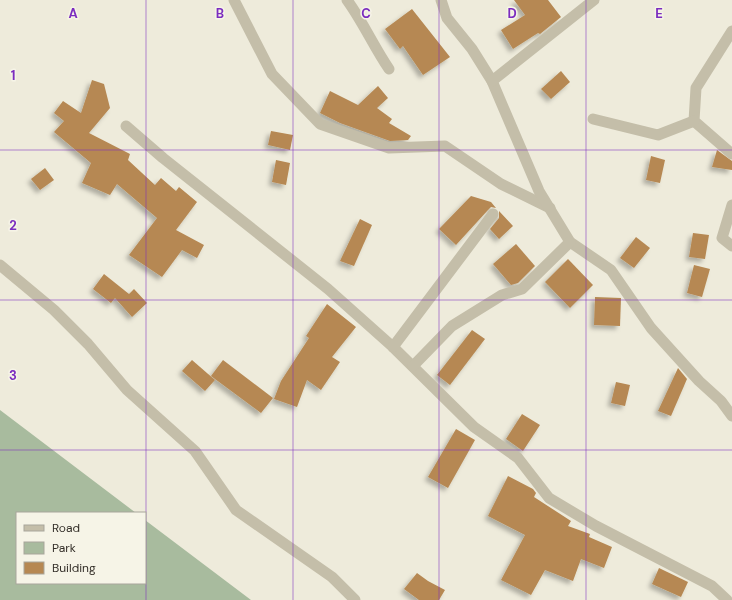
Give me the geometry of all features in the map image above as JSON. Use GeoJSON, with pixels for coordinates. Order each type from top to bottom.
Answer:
{"type":"FeatureCollection","features":[{"type":"Feature","properties":{"kind":"street"},"geometry":{"type":"LineString","coordinates":[[234,0],[272,74],[320,124],[389,148],[445,146],[501,184],[551,209]]}},
{"type":"Feature","properties":{"kind":"street"},"geometry":{"type":"LineString","coordinates":[[347,0],[358,15],[376,50],[389,69]]}},
{"type":"Feature","properties":{"kind":"street"},"geometry":{"type":"LineString","coordinates":[[441,0],[447,18],[472,49],[492,81],[539,191],[570,242],[611,270],[651,328],[699,381],[721,401],[732,416]]}},
{"type":"Feature","properties":{"kind":"street"},"geometry":{"type":"LineString","coordinates":[[492,81],[594,0]]}},
{"type":"Feature","properties":{"kind":"street"},"geometry":{"type":"LineString","coordinates":[[694,121],[696,88],[732,31]]}},
{"type":"Feature","properties":{"kind":"street"},"geometry":{"type":"LineString","coordinates":[[593,119],[658,135],[694,121]]}},
{"type":"Feature","properties":{"kind":"street"},"geometry":{"type":"LineString","coordinates":[[694,121],[732,154]]}},
{"type":"Feature","properties":{"kind":"street"},"geometry":{"type":"LineString","coordinates":[[126,126],[163,158],[328,289],[393,347],[474,426],[518,458],[549,498],[596,526],[712,586],[727,600]]}},
{"type":"Feature","properties":{"kind":"street"},"geometry":{"type":"LineString","coordinates":[[732,205],[722,238],[732,246]]}},
{"type":"Feature","properties":{"kind":"street"},"geometry":{"type":"LineString","coordinates":[[393,347],[493,214]]}},
{"type":"Feature","properties":{"kind":"street"},"geometry":{"type":"LineString","coordinates":[[413,366],[452,326],[502,296],[522,289],[570,242]]}},
{"type":"Feature","properties":{"kind":"street"},"geometry":{"type":"LineString","coordinates":[[0,265],[54,310],[88,344],[126,390],[195,451],[236,510],[332,577],[355,600]]}},
{"type":"Feature","properties":{"kind":"green space"},"geometry":{"type":"Polygon","coordinates":[[[0,410],[135,512],[16,512],[16,584],[146,584],[146,521],[251,600],[0,600],[0,410]]]}},
{"type":"Feature","properties":{"kind":"building"},"geometry":{"type":"Polygon","coordinates":[[[514,0],[548,0],[561,17],[540,34],[538,33],[513,49],[501,30],[525,15],[514,0]]]}},
{"type":"Feature","properties":{"kind":"building"},"geometry":{"type":"Polygon","coordinates":[[[412,9],[450,57],[423,75],[403,46],[400,49],[385,29],[412,9]]]}},
{"type":"Feature","properties":{"kind":"building"},"geometry":{"type":"Polygon","coordinates":[[[561,71],[570,82],[551,99],[541,89],[561,71]]]}},
{"type":"Feature","properties":{"kind":"building"},"geometry":{"type":"Polygon","coordinates":[[[92,80],[104,84],[110,108],[89,133],[130,154],[128,160],[155,185],[161,178],[176,191],[179,187],[197,202],[176,230],[204,245],[197,258],[182,250],[162,277],[129,255],[157,218],[117,184],[110,195],[82,183],[91,163],[54,132],[64,121],[54,113],[63,101],[81,113],[92,80]]]}},
{"type":"Feature","properties":{"kind":"building"},"geometry":{"type":"Polygon","coordinates":[[[378,86],[388,98],[377,108],[392,119],[389,123],[411,136],[408,140],[390,141],[340,123],[320,113],[330,91],[358,105],[378,86]]]}},
{"type":"Feature","properties":{"kind":"building"},"geometry":{"type":"Polygon","coordinates":[[[271,131],[293,135],[290,150],[268,145],[271,131]]]}},
{"type":"Feature","properties":{"kind":"building"},"geometry":{"type":"Polygon","coordinates":[[[717,150],[732,161],[732,170],[712,167],[717,150]]]}},
{"type":"Feature","properties":{"kind":"building"},"geometry":{"type":"Polygon","coordinates":[[[651,156],[665,160],[660,183],[646,180],[651,156]]]}},
{"type":"Feature","properties":{"kind":"building"},"geometry":{"type":"Polygon","coordinates":[[[276,160],[290,163],[286,185],[272,182],[276,160]]]}},
{"type":"Feature","properties":{"kind":"building"},"geometry":{"type":"Polygon","coordinates":[[[45,168],[54,180],[40,190],[31,179],[45,168]]]}},
{"type":"Feature","properties":{"kind":"building"},"geometry":{"type":"Polygon","coordinates":[[[471,196],[491,202],[496,208],[491,207],[456,245],[439,229],[471,196]]]}},
{"type":"Feature","properties":{"kind":"building"},"geometry":{"type":"Polygon","coordinates":[[[499,211],[513,226],[499,239],[490,229],[499,218],[499,211]]]}},
{"type":"Feature","properties":{"kind":"building"},"geometry":{"type":"Polygon","coordinates":[[[360,219],[372,225],[354,266],[340,261],[360,219]]]}},
{"type":"Feature","properties":{"kind":"building"},"geometry":{"type":"Polygon","coordinates":[[[693,233],[709,235],[705,259],[689,257],[693,233]]]}},
{"type":"Feature","properties":{"kind":"building"},"geometry":{"type":"Polygon","coordinates":[[[636,237],[650,248],[634,268],[620,258],[636,237]]]}},
{"type":"Feature","properties":{"kind":"building"},"geometry":{"type":"Polygon","coordinates":[[[516,244],[535,266],[518,283],[511,285],[493,264],[516,244]]]}},
{"type":"Feature","properties":{"kind":"building"},"geometry":{"type":"Polygon","coordinates":[[[568,259],[593,285],[570,308],[545,282],[568,259]]]}},
{"type":"Feature","properties":{"kind":"building"},"geometry":{"type":"Polygon","coordinates":[[[694,265],[710,269],[702,297],[687,293],[694,265]]]}},
{"type":"Feature","properties":{"kind":"building"},"geometry":{"type":"Polygon","coordinates":[[[104,274],[129,294],[134,289],[147,303],[132,317],[115,298],[111,303],[93,289],[104,274]]]}},
{"type":"Feature","properties":{"kind":"building"},"geometry":{"type":"Polygon","coordinates":[[[595,297],[621,298],[620,326],[594,325],[595,297]]]}},
{"type":"Feature","properties":{"kind":"building"},"geometry":{"type":"Polygon","coordinates":[[[327,304],[356,327],[332,357],[340,362],[321,390],[307,380],[297,407],[274,399],[281,381],[309,338],[306,336],[327,304]]]}},
{"type":"Feature","properties":{"kind":"building"},"geometry":{"type":"Polygon","coordinates":[[[472,330],[485,339],[450,385],[437,375],[472,330]]]}},
{"type":"Feature","properties":{"kind":"building"},"geometry":{"type":"Polygon","coordinates":[[[192,360],[215,380],[205,391],[182,371],[192,360]]]}},
{"type":"Feature","properties":{"kind":"building"},"geometry":{"type":"Polygon","coordinates":[[[223,360],[273,398],[261,413],[211,376],[223,360]]]}},
{"type":"Feature","properties":{"kind":"building"},"geometry":{"type":"Polygon","coordinates":[[[678,368],[687,379],[671,416],[658,411],[678,368]]]}},
{"type":"Feature","properties":{"kind":"building"},"geometry":{"type":"Polygon","coordinates":[[[616,382],[630,385],[625,406],[611,403],[616,382]]]}},
{"type":"Feature","properties":{"kind":"building"},"geometry":{"type":"Polygon","coordinates":[[[522,414],[540,425],[523,451],[506,439],[522,414]]]}},
{"type":"Feature","properties":{"kind":"building"},"geometry":{"type":"Polygon","coordinates":[[[456,429],[475,440],[448,488],[428,477],[456,429]]]}},
{"type":"Feature","properties":{"kind":"building"},"geometry":{"type":"Polygon","coordinates":[[[508,476],[533,489],[536,493],[534,497],[571,521],[568,526],[590,534],[589,537],[612,547],[604,568],[581,559],[573,581],[545,570],[531,595],[501,580],[525,535],[488,516],[508,476]]]}},
{"type":"Feature","properties":{"kind":"building"},"geometry":{"type":"Polygon","coordinates":[[[659,568],[688,582],[681,597],[652,584],[659,568]]]}},
{"type":"Feature","properties":{"kind":"building"},"geometry":{"type":"Polygon","coordinates":[[[417,573],[445,590],[439,600],[419,600],[404,589],[417,573]]]}}]}
